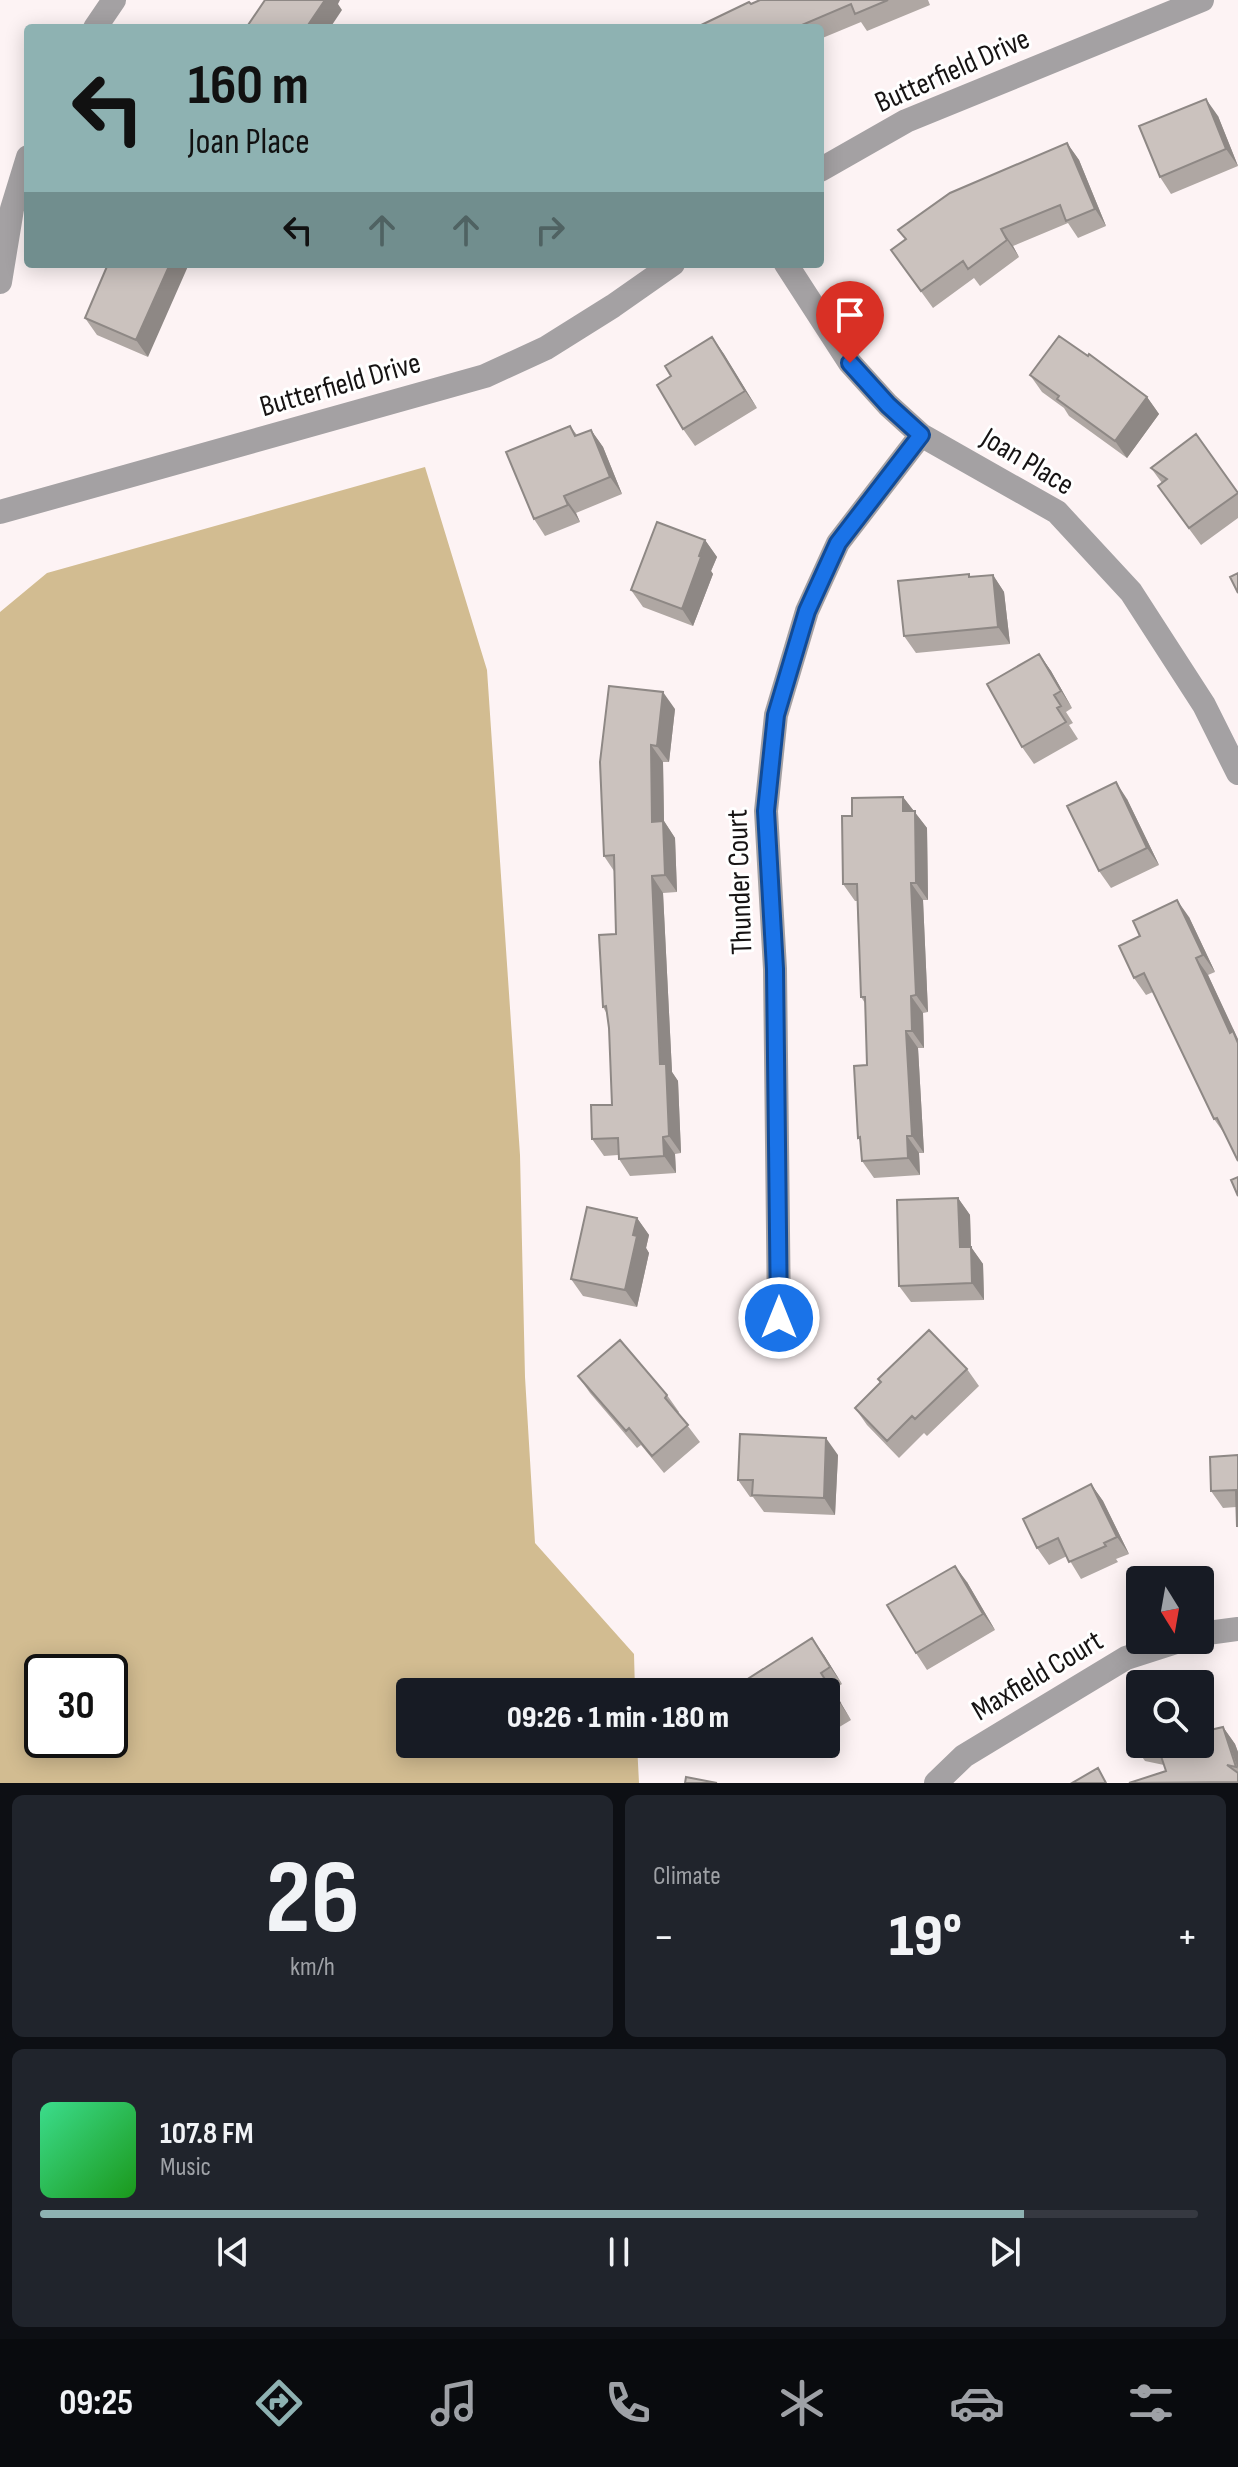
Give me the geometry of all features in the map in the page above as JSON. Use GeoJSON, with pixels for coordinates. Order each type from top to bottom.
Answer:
{"type":"FeatureCollection","features":[{"type":"Feature","properties":{"kind":"street"},"geometry":{"type":"LineString","coordinates":[[98,24],[114,0]]}},
{"type":"Feature","properties":{"kind":"street","name":"Butterfield Drive"},"geometry":{"type":"LineString","coordinates":[[824,168],[906,121],[1202,0]]}},
{"type":"Feature","properties":{"kind":"street"},"geometry":{"type":"LineString","coordinates":[[0,282],[12,209],[24,170]]}},
{"type":"Feature","properties":{"kind":"street","name":"Butterfield Drive"},"geometry":{"type":"LineString","coordinates":[[0,512],[485,376],[546,348],[667,268]]}},
{"type":"Feature","properties":{"kind":"street","name":"Joan Place"},"geometry":{"type":"LineString","coordinates":[[789,268],[850,363],[888,405],[921,435],[1057,512],[1131,592],[1204,705],[1238,773]]}},
{"type":"Feature","properties":{"kind":"street","name":"Thunder Court"},"geometry":{"type":"LineString","coordinates":[[779,1318],[775,969],[766,811],[776,715],[807,611],[838,543],[921,435]]}},
{"type":"Feature","properties":{"kind":"street"},"geometry":{"type":"LineString","coordinates":[[1214,1632],[1238,1629]]}},
{"type":"Feature","properties":{"kind":"street","name":"Maxfield Court"},"geometry":{"type":"LineString","coordinates":[[936,1783],[964,1756],[1126,1658],[1138,1654]]}},
{"type":"Feature","properties":{"kind":"shaded area"},"geometry":{"type":"Polygon","coordinates":[[[425,467],[487,670],[520,1155],[525,1377],[535,1543],[634,1654],[635,1678],[396,1678],[396,1758],[638,1758],[639,1783],[0,1783],[0,612],[47,573],[425,467]]]}},
{"type":"Feature","properties":{"kind":"building"},"geometry":{"type":"Polygon","coordinates":[[[265,0],[325,0],[309,24],[249,24],[265,0]]]}},
{"type":"Feature","properties":{"kind":"building"},"geometry":{"type":"Polygon","coordinates":[[[760,0],[888,0],[855,14],[851,4],[804,24],[703,24],[749,2],[760,0]]]}},
{"type":"Feature","properties":{"kind":"building"},"geometry":{"type":"Polygon","coordinates":[[[1206,99],[1226,149],[1160,177],[1139,126],[1206,99]]]}},
{"type":"Feature","properties":{"kind":"building"},"geometry":{"type":"Polygon","coordinates":[[[1067,143],[1095,209],[1066,221],[1060,205],[1001,229],[1007,240],[968,269],[963,261],[921,291],[891,250],[906,239],[898,230],[950,193],[1067,143]]]}},
{"type":"Feature","properties":{"kind":"building"},"geometry":{"type":"Polygon","coordinates":[[[106,268],[168,268],[136,340],[85,318],[106,268]]]}},
{"type":"Feature","properties":{"kind":"building"},"geometry":{"type":"Polygon","coordinates":[[[1059,336],[1147,397],[1115,441],[1030,375],[1059,336]]]}},
{"type":"Feature","properties":{"kind":"building"},"geometry":{"type":"Polygon","coordinates":[[[712,337],[745,391],[683,429],[657,385],[671,376],[665,366],[712,337]]]}},
{"type":"Feature","properties":{"kind":"building"},"geometry":{"type":"Polygon","coordinates":[[[570,426],[575,436],[591,430],[610,477],[564,496],[568,505],[534,519],[506,452],[570,426]]]}},
{"type":"Feature","properties":{"kind":"building"},"geometry":{"type":"Polygon","coordinates":[[[1196,434],[1238,493],[1189,528],[1158,486],[1167,479],[1151,468],[1196,434]]]}},
{"type":"Feature","properties":{"kind":"building"},"geometry":{"type":"Polygon","coordinates":[[[657,522],[705,540],[682,609],[631,590],[657,522]]]}},
{"type":"Feature","properties":{"kind":"building"},"geometry":{"type":"Polygon","coordinates":[[[1238,573],[1238,593],[1230,577],[1238,573]]]}},
{"type":"Feature","properties":{"kind":"building"},"geometry":{"type":"Polygon","coordinates":[[[969,574],[969,577],[993,575],[998,627],[904,636],[898,581],[969,574]]]}},
{"type":"Feature","properties":{"kind":"building"},"geometry":{"type":"Polygon","coordinates":[[[1039,654],[1061,691],[1054,695],[1061,706],[1057,708],[1066,722],[1022,747],[987,684],[1039,654]]]}},
{"type":"Feature","properties":{"kind":"building"},"geometry":{"type":"Polygon","coordinates":[[[609,686],[663,692],[657,746],[651,745],[652,822],[663,821],[665,875],[652,876],[660,1064],[666,1064],[669,1136],[663,1137],[664,1156],[619,1159],[618,1138],[592,1139],[591,1105],[612,1105],[609,1028],[606,1006],[603,1007],[599,935],[616,934],[614,855],[604,856],[600,762],[609,686]]]}},
{"type":"Feature","properties":{"kind":"building"},"geometry":{"type":"Polygon","coordinates":[[[1116,782],[1147,848],[1099,871],[1067,806],[1116,782]]]}},
{"type":"Feature","properties":{"kind":"building"},"geometry":{"type":"Polygon","coordinates":[[[903,797],[903,811],[915,811],[916,883],[911,883],[916,995],[911,996],[912,1031],[906,1031],[912,1136],[907,1136],[908,1158],[862,1161],[854,1066],[867,1065],[865,997],[861,997],[857,884],[843,884],[842,816],[852,816],[852,798],[903,797]]]}},
{"type":"Feature","properties":{"kind":"building"},"geometry":{"type":"Polygon","coordinates":[[[1177,900],[1203,955],[1196,958],[1230,1033],[1233,1031],[1238,1043],[1238,1161],[1217,1118],[1214,1119],[1144,973],[1134,978],[1119,946],[1140,936],[1133,921],[1177,900]]]}},
{"type":"Feature","properties":{"kind":"building"},"geometry":{"type":"Polygon","coordinates":[[[1238,1177],[1238,1196],[1231,1180],[1238,1177]]]}},
{"type":"Feature","properties":{"kind":"building"},"geometry":{"type":"Polygon","coordinates":[[[958,1198],[960,1247],[971,1247],[972,1283],[899,1286],[897,1200],[958,1198]]]}},
{"type":"Feature","properties":{"kind":"building"},"geometry":{"type":"Polygon","coordinates":[[[587,1207],[637,1218],[633,1235],[637,1236],[625,1290],[571,1279],[587,1207]]]}},
{"type":"Feature","properties":{"kind":"building"},"geometry":{"type":"Polygon","coordinates":[[[929,1330],[967,1369],[887,1441],[855,1408],[881,1382],[878,1379],[929,1330]]]}},
{"type":"Feature","properties":{"kind":"building"},"geometry":{"type":"Polygon","coordinates":[[[620,1340],[688,1425],[652,1456],[578,1376],[620,1340]]]}},
{"type":"Feature","properties":{"kind":"building"},"geometry":{"type":"Polygon","coordinates":[[[740,1434],[826,1438],[824,1498],[752,1495],[753,1480],[738,1480],[740,1434]]]}},
{"type":"Feature","properties":{"kind":"building"},"geometry":{"type":"Polygon","coordinates":[[[1238,1455],[1237,1526],[1236,1490],[1211,1491],[1210,1457],[1238,1455]]]}},
{"type":"Feature","properties":{"kind":"building"},"geometry":{"type":"Polygon","coordinates":[[[1091,1484],[1117,1537],[1104,1543],[1106,1546],[1069,1562],[1058,1538],[1037,1548],[1023,1519],[1091,1484]]]}},
{"type":"Feature","properties":{"kind":"building"},"geometry":{"type":"Polygon","coordinates":[[[955,1566],[983,1614],[916,1653],[887,1605],[955,1566]]]}},
{"type":"Feature","properties":{"kind":"building"},"geometry":{"type":"Polygon","coordinates":[[[812,1638],[830,1667],[821,1673],[824,1678],[749,1678],[812,1638]]]}},
{"type":"Feature","properties":{"kind":"building"},"geometry":{"type":"Polygon","coordinates":[[[1223,1727],[1236,1767],[1227,1765],[1238,1773],[1238,1782],[1129,1783],[1166,1771],[1162,1758],[1214,1758],[1214,1729],[1223,1727]]]}},
{"type":"Feature","properties":{"kind":"building"},"geometry":{"type":"Polygon","coordinates":[[[1098,1768],[1106,1783],[1072,1783],[1098,1768]]]}},
{"type":"Feature","properties":{"kind":"building"},"geometry":{"type":"Polygon","coordinates":[[[686,1777],[717,1783],[685,1783],[686,1777]]]}},
{"type":"Feature","properties":{"kind":"route"},"geometry":{"type":"LineString","coordinates":[[779,1318],[775,969],[766,811],[776,715],[807,611],[838,543],[921,435],[888,405],[850,363]]}}]}
